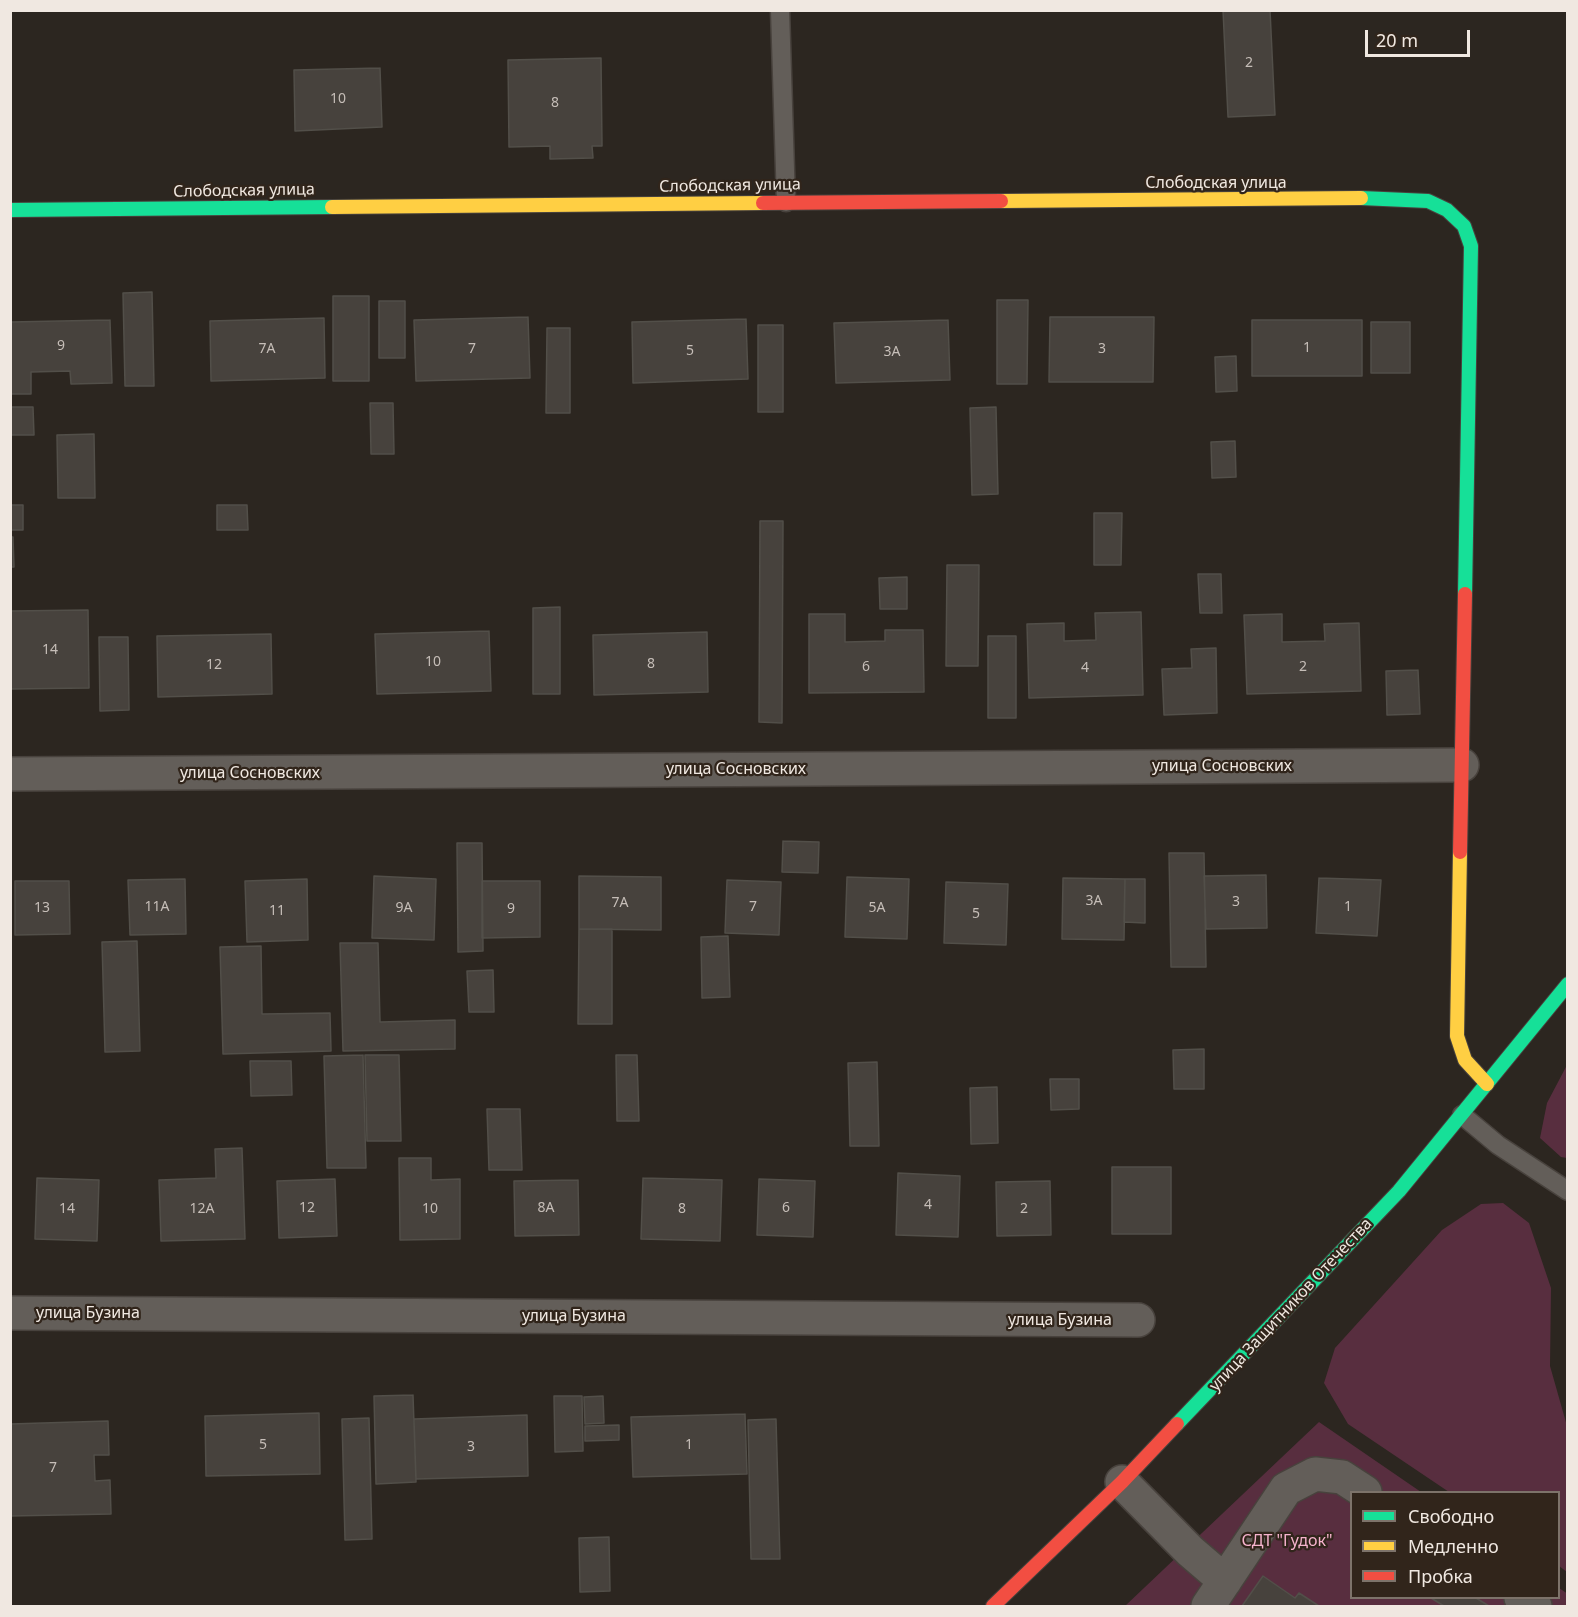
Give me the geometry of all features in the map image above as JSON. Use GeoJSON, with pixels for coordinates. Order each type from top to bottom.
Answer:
{"type":"FeatureCollection","features":[{"type":"Feature","properties":{"kind":"street","name":"Слободская улица"},"geometry":{"type":"LineString","coordinates":[[10,210],[1400,198],[1428,201],[1447,210],[1464,226],[1471,246],[1462,765]]}},
{"type":"Feature","properties":{"kind":"street","name":"улица Сосновских"},"geometry":{"type":"LineString","coordinates":[[10,774],[1462,765]]}},
{"type":"Feature","properties":{"kind":"street"},"geometry":{"type":"LineString","coordinates":[[1462,765],[1457,1036],[1465,1060],[1487,1084]]}},
{"type":"Feature","properties":{"kind":"street","name":"улица Защитников Отечества"},"geometry":{"type":"LineString","coordinates":[[993,1606],[1122,1482],[1326,1270],[1399,1191],[1568,984]]}},
{"type":"Feature","properties":{"kind":"street","name":"улица Бузина"},"geometry":{"type":"LineString","coordinates":[[10,1313],[1138,1320]]}},
{"type":"Feature","properties":{"kind":"street"},"geometry":{"type":"LineString","coordinates":[[1122,1482],[1190,1551],[1217,1594],[1286,1489],[1315,1474],[1342,1478],[1363,1491]]}},
{"type":"Feature","properties":{"kind":"lane"},"geometry":{"type":"LineString","coordinates":[[780,10],[786,202]]}},
{"type":"Feature","properties":{"kind":"lane"},"geometry":{"type":"LineString","coordinates":[[1462,1115],[1498,1145],[1568,1191]]}},
{"type":"Feature","properties":{"kind":"green space"},"geometry":{"type":"Polygon","coordinates":[[[1567,1065],[1567,1158],[1561,1157],[1540,1138],[1547,1103],[1567,1065]]]}},
{"type":"Feature","properties":{"kind":"green space"},"geometry":{"type":"Polygon","coordinates":[[[1503,1203],[1529,1223],[1551,1288],[1550,1366],[1567,1426],[1567,1572],[1560,1567],[1560,1491],[1448,1491],[1348,1424],[1324,1383],[1335,1348],[1442,1230],[1481,1204],[1503,1203]]]}},
{"type":"Feature","properties":{"kind":"green space","name":"СДТ \"Гудок\""},"geometry":{"type":"Polygon","coordinates":[[[1319,1422],[1420,1491],[1350,1491],[1350,1599],[1560,1599],[1560,1589],[1568,1594],[1567,1606],[1125,1606],[1319,1422]]]}},
{"type":"Feature","properties":{"kind":"building"},"geometry":{"type":"Polygon","coordinates":[[[1223,10],[1270,10],[1275,115],[1228,117],[1223,10]]]}},
{"type":"Feature","properties":{"kind":"building"},"geometry":{"type":"Polygon","coordinates":[[[601,58],[602,146],[592,146],[593,158],[550,159],[550,146],[509,147],[508,60],[601,58]]]}},
{"type":"Feature","properties":{"kind":"building"},"geometry":{"type":"Polygon","coordinates":[[[380,68],[382,127],[295,131],[294,70],[380,68]]]}},
{"type":"Feature","properties":{"kind":"building"},"geometry":{"type":"Polygon","coordinates":[[[152,292],[154,386],[125,386],[123,293],[152,292]]]}},
{"type":"Feature","properties":{"kind":"building"},"geometry":{"type":"Polygon","coordinates":[[[333,296],[369,296],[369,381],[333,381],[333,296]]]}},
{"type":"Feature","properties":{"kind":"building"},"geometry":{"type":"Polygon","coordinates":[[[997,300],[1028,300],[1027,384],[997,384],[997,300]]]}},
{"type":"Feature","properties":{"kind":"building"},"geometry":{"type":"Polygon","coordinates":[[[379,301],[405,301],[405,358],[379,358],[379,301]]]}},
{"type":"Feature","properties":{"kind":"building"},"geometry":{"type":"Polygon","coordinates":[[[528,317],[530,378],[416,381],[414,320],[528,317]]]}},
{"type":"Feature","properties":{"kind":"building"},"geometry":{"type":"Polygon","coordinates":[[[1050,317],[1154,317],[1153,382],[1049,382],[1050,317]]]}},
{"type":"Feature","properties":{"kind":"building"},"geometry":{"type":"Polygon","coordinates":[[[324,318],[325,378],[211,381],[210,321],[324,318]]]}},
{"type":"Feature","properties":{"kind":"building"},"geometry":{"type":"Polygon","coordinates":[[[746,319],[748,379],[633,383],[632,322],[746,319]]]}},
{"type":"Feature","properties":{"kind":"building"},"geometry":{"type":"Polygon","coordinates":[[[110,320],[112,383],[71,384],[70,371],[31,372],[31,394],[10,394],[10,322],[110,320]]]}},
{"type":"Feature","properties":{"kind":"building"},"geometry":{"type":"Polygon","coordinates":[[[948,320],[950,380],[836,383],[834,323],[948,320]]]}},
{"type":"Feature","properties":{"kind":"building"},"geometry":{"type":"Polygon","coordinates":[[[1252,320],[1362,320],[1362,376],[1252,376],[1252,320]]]}},
{"type":"Feature","properties":{"kind":"building"},"geometry":{"type":"Polygon","coordinates":[[[1371,322],[1410,322],[1410,373],[1371,373],[1371,322]]]}},
{"type":"Feature","properties":{"kind":"building"},"geometry":{"type":"Polygon","coordinates":[[[758,325],[783,325],[783,412],[758,412],[758,325]]]}},
{"type":"Feature","properties":{"kind":"building"},"geometry":{"type":"Polygon","coordinates":[[[547,328],[570,328],[570,413],[546,413],[547,328]]]}},
{"type":"Feature","properties":{"kind":"building"},"geometry":{"type":"Polygon","coordinates":[[[1236,356],[1237,391],[1216,392],[1215,357],[1236,356]]]}},
{"type":"Feature","properties":{"kind":"building"},"geometry":{"type":"Polygon","coordinates":[[[370,403],[393,403],[394,454],[371,454],[370,403]]]}},
{"type":"Feature","properties":{"kind":"building"},"geometry":{"type":"Polygon","coordinates":[[[10,407],[33,407],[34,435],[10,435],[10,407]]]}},
{"type":"Feature","properties":{"kind":"building"},"geometry":{"type":"Polygon","coordinates":[[[996,407],[998,494],[972,495],[970,408],[996,407]]]}},
{"type":"Feature","properties":{"kind":"building"},"geometry":{"type":"Polygon","coordinates":[[[94,434],[95,498],[58,498],[57,435],[94,434]]]}},
{"type":"Feature","properties":{"kind":"building"},"geometry":{"type":"Polygon","coordinates":[[[1235,441],[1236,477],[1212,478],[1211,442],[1235,441]]]}},
{"type":"Feature","properties":{"kind":"building"},"geometry":{"type":"Polygon","coordinates":[[[10,505],[23,505],[23,530],[10,530],[10,505]]]}},
{"type":"Feature","properties":{"kind":"building"},"geometry":{"type":"Polygon","coordinates":[[[217,505],[247,505],[248,530],[217,530],[217,505]]]}},
{"type":"Feature","properties":{"kind":"building"},"geometry":{"type":"Polygon","coordinates":[[[1094,513],[1122,513],[1121,565],[1094,565],[1094,513]]]}},
{"type":"Feature","properties":{"kind":"building"},"geometry":{"type":"Polygon","coordinates":[[[760,521],[783,521],[782,723],[759,722],[760,521]]]}},
{"type":"Feature","properties":{"kind":"building"},"geometry":{"type":"Polygon","coordinates":[[[10,537],[13,537],[14,567],[10,567],[10,537]]]}},
{"type":"Feature","properties":{"kind":"building"},"geometry":{"type":"Polygon","coordinates":[[[947,565],[979,565],[978,666],[946,666],[947,565]]]}},
{"type":"Feature","properties":{"kind":"building"},"geometry":{"type":"Polygon","coordinates":[[[1198,574],[1221,574],[1222,613],[1200,613],[1198,574]]]}},
{"type":"Feature","properties":{"kind":"building"},"geometry":{"type":"Polygon","coordinates":[[[907,577],[907,609],[880,609],[879,578],[907,577]]]}},
{"type":"Feature","properties":{"kind":"building"},"geometry":{"type":"Polygon","coordinates":[[[560,607],[560,694],[533,694],[533,608],[560,607]]]}},
{"type":"Feature","properties":{"kind":"building"},"geometry":{"type":"Polygon","coordinates":[[[88,610],[89,688],[10,689],[10,611],[88,610]]]}},
{"type":"Feature","properties":{"kind":"building"},"geometry":{"type":"Polygon","coordinates":[[[1141,612],[1143,695],[1029,698],[1027,624],[1064,623],[1064,641],[1096,640],[1095,613],[1141,612]]]}},
{"type":"Feature","properties":{"kind":"building"},"geometry":{"type":"Polygon","coordinates":[[[809,614],[845,614],[845,642],[885,641],[885,630],[923,630],[924,692],[809,693],[809,614]]]}},
{"type":"Feature","properties":{"kind":"building"},"geometry":{"type":"Polygon","coordinates":[[[1282,614],[1282,642],[1325,641],[1324,624],[1359,623],[1361,691],[1247,694],[1244,615],[1282,614]]]}},
{"type":"Feature","properties":{"kind":"building"},"geometry":{"type":"Polygon","coordinates":[[[489,631],[491,691],[377,694],[375,634],[489,631]]]}},
{"type":"Feature","properties":{"kind":"building"},"geometry":{"type":"Polygon","coordinates":[[[707,632],[708,692],[594,695],[593,635],[707,632]]]}},
{"type":"Feature","properties":{"kind":"building"},"geometry":{"type":"Polygon","coordinates":[[[271,634],[272,694],[158,697],[157,636],[271,634]]]}},
{"type":"Feature","properties":{"kind":"building"},"geometry":{"type":"Polygon","coordinates":[[[988,636],[1016,636],[1016,718],[988,718],[988,636]]]}},
{"type":"Feature","properties":{"kind":"building"},"geometry":{"type":"Polygon","coordinates":[[[99,637],[128,637],[129,710],[100,711],[99,637]]]}},
{"type":"Feature","properties":{"kind":"building"},"geometry":{"type":"Polygon","coordinates":[[[1216,648],[1217,713],[1164,715],[1162,669],[1192,668],[1191,649],[1216,648]]]}},
{"type":"Feature","properties":{"kind":"building"},"geometry":{"type":"Polygon","coordinates":[[[1418,670],[1420,714],[1387,715],[1386,671],[1418,670]]]}},
{"type":"Feature","properties":{"kind":"building"},"geometry":{"type":"Polygon","coordinates":[[[783,841],[819,842],[818,873],[782,872],[783,841]]]}},
{"type":"Feature","properties":{"kind":"building"},"geometry":{"type":"Polygon","coordinates":[[[457,843],[482,843],[483,951],[458,952],[457,843]]]}},
{"type":"Feature","properties":{"kind":"building"},"geometry":{"type":"Polygon","coordinates":[[[1169,853],[1204,853],[1206,967],[1171,967],[1169,853]]]}},
{"type":"Feature","properties":{"kind":"building"},"geometry":{"type":"Polygon","coordinates":[[[1266,875],[1267,928],[1206,929],[1204,876],[1266,875]]]}},
{"type":"Feature","properties":{"kind":"building"},"geometry":{"type":"Polygon","coordinates":[[[374,876],[436,879],[434,940],[372,938],[374,876]]]}},
{"type":"Feature","properties":{"kind":"building"},"geometry":{"type":"Polygon","coordinates":[[[579,876],[661,877],[661,930],[579,929],[579,876]]]}},
{"type":"Feature","properties":{"kind":"building"},"geometry":{"type":"Polygon","coordinates":[[[847,877],[909,879],[907,939],[845,937],[847,877]]]}},
{"type":"Feature","properties":{"kind":"building"},"geometry":{"type":"Polygon","coordinates":[[[1063,878],[1125,879],[1124,940],[1062,939],[1063,878]]]}},
{"type":"Feature","properties":{"kind":"building"},"geometry":{"type":"Polygon","coordinates":[[[1319,878],[1381,880],[1377,936],[1316,933],[1319,878]]]}},
{"type":"Feature","properties":{"kind":"building"},"geometry":{"type":"Polygon","coordinates":[[[185,879],[186,934],[130,935],[128,880],[185,879]]]}},
{"type":"Feature","properties":{"kind":"building"},"geometry":{"type":"Polygon","coordinates":[[[307,879],[308,940],[247,942],[245,881],[307,879]]]}},
{"type":"Feature","properties":{"kind":"building"},"geometry":{"type":"Polygon","coordinates":[[[1125,879],[1145,879],[1145,923],[1124,922],[1125,879]]]}},
{"type":"Feature","properties":{"kind":"building"},"geometry":{"type":"Polygon","coordinates":[[[727,880],[781,882],[779,935],[725,933],[727,880]]]}},
{"type":"Feature","properties":{"kind":"building"},"geometry":{"type":"Polygon","coordinates":[[[15,881],[69,881],[70,934],[15,935],[15,881]]]}},
{"type":"Feature","properties":{"kind":"building"},"geometry":{"type":"Polygon","coordinates":[[[482,881],[540,881],[540,937],[482,938],[482,881]]]}},
{"type":"Feature","properties":{"kind":"building"},"geometry":{"type":"Polygon","coordinates":[[[946,882],[1008,884],[1006,945],[944,943],[946,882]]]}},
{"type":"Feature","properties":{"kind":"building"},"geometry":{"type":"Polygon","coordinates":[[[579,929],[612,929],[612,1024],[578,1024],[579,929]]]}},
{"type":"Feature","properties":{"kind":"building"},"geometry":{"type":"Polygon","coordinates":[[[728,936],[730,997],[702,998],[701,937],[728,936]]]}},
{"type":"Feature","properties":{"kind":"building"},"geometry":{"type":"Polygon","coordinates":[[[137,941],[140,1051],[105,1052],[102,942],[137,941]]]}},
{"type":"Feature","properties":{"kind":"building"},"geometry":{"type":"Polygon","coordinates":[[[340,943],[378,943],[380,1022],[455,1020],[455,1049],[343,1051],[340,943]]]}},
{"type":"Feature","properties":{"kind":"building"},"geometry":{"type":"Polygon","coordinates":[[[261,946],[262,1014],[330,1013],[331,1051],[223,1054],[220,947],[261,946]]]}},
{"type":"Feature","properties":{"kind":"building"},"geometry":{"type":"Polygon","coordinates":[[[493,970],[494,1012],[469,1012],[467,971],[493,970]]]}},
{"type":"Feature","properties":{"kind":"building"},"geometry":{"type":"Polygon","coordinates":[[[1204,1049],[1204,1089],[1174,1089],[1173,1050],[1204,1049]]]}},
{"type":"Feature","properties":{"kind":"building"},"geometry":{"type":"Polygon","coordinates":[[[363,1055],[366,1168],[327,1168],[324,1056],[363,1055]]]}},
{"type":"Feature","properties":{"kind":"building"},"geometry":{"type":"Polygon","coordinates":[[[365,1055],[399,1055],[401,1141],[367,1141],[365,1055]]]}},
{"type":"Feature","properties":{"kind":"building"},"geometry":{"type":"Polygon","coordinates":[[[616,1055],[637,1055],[639,1121],[617,1121],[616,1055]]]}},
{"type":"Feature","properties":{"kind":"building"},"geometry":{"type":"Polygon","coordinates":[[[250,1061],[291,1061],[292,1095],[251,1096],[250,1061]]]}},
{"type":"Feature","properties":{"kind":"building"},"geometry":{"type":"Polygon","coordinates":[[[877,1062],[879,1146],[850,1146],[848,1063],[877,1062]]]}},
{"type":"Feature","properties":{"kind":"building"},"geometry":{"type":"Polygon","coordinates":[[[1050,1079],[1079,1079],[1079,1109],[1051,1110],[1050,1079]]]}},
{"type":"Feature","properties":{"kind":"building"},"geometry":{"type":"Polygon","coordinates":[[[997,1087],[998,1143],[971,1144],[970,1088],[997,1087]]]}},
{"type":"Feature","properties":{"kind":"building"},"geometry":{"type":"Polygon","coordinates":[[[487,1109],[520,1109],[522,1170],[489,1170],[487,1109]]]}},
{"type":"Feature","properties":{"kind":"building"},"geometry":{"type":"Polygon","coordinates":[[[242,1148],[245,1239],[161,1241],[159,1180],[216,1178],[215,1149],[242,1148]]]}},
{"type":"Feature","properties":{"kind":"building"},"geometry":{"type":"Polygon","coordinates":[[[399,1158],[431,1158],[431,1180],[460,1179],[460,1239],[400,1240],[399,1158]]]}},
{"type":"Feature","properties":{"kind":"building"},"geometry":{"type":"Polygon","coordinates":[[[1112,1167],[1171,1167],[1171,1234],[1112,1234],[1112,1167]]]}},
{"type":"Feature","properties":{"kind":"building"},"geometry":{"type":"Polygon","coordinates":[[[898,1173],[960,1176],[958,1237],[896,1235],[898,1173]]]}},
{"type":"Feature","properties":{"kind":"building"},"geometry":{"type":"Polygon","coordinates":[[[37,1178],[99,1180],[97,1241],[35,1239],[37,1178]]]}},
{"type":"Feature","properties":{"kind":"building"},"geometry":{"type":"Polygon","coordinates":[[[643,1178],[722,1180],[720,1241],[641,1239],[643,1178]]]}},
{"type":"Feature","properties":{"kind":"building"},"geometry":{"type":"Polygon","coordinates":[[[335,1179],[337,1236],[279,1238],[277,1181],[335,1179]]]}},
{"type":"Feature","properties":{"kind":"building"},"geometry":{"type":"Polygon","coordinates":[[[759,1179],[815,1181],[813,1237],[757,1235],[759,1179]]]}},
{"type":"Feature","properties":{"kind":"building"},"geometry":{"type":"Polygon","coordinates":[[[578,1180],[579,1235],[515,1236],[514,1181],[578,1180]]]}},
{"type":"Feature","properties":{"kind":"building"},"geometry":{"type":"Polygon","coordinates":[[[1050,1181],[1051,1235],[997,1236],[996,1182],[1050,1181]]]}},
{"type":"Feature","properties":{"kind":"building"},"geometry":{"type":"Polygon","coordinates":[[[413,1395],[416,1482],[376,1484],[374,1396],[413,1395]]]}},
{"type":"Feature","properties":{"kind":"building"},"geometry":{"type":"Polygon","coordinates":[[[554,1396],[582,1396],[583,1451],[555,1452],[554,1396]]]}},
{"type":"Feature","properties":{"kind":"building"},"geometry":{"type":"Polygon","coordinates":[[[603,1396],[604,1423],[585,1424],[584,1397],[603,1396]]]}},
{"type":"Feature","properties":{"kind":"building"},"geometry":{"type":"Polygon","coordinates":[[[319,1413],[320,1474],[206,1476],[205,1416],[319,1413]]]}},
{"type":"Feature","properties":{"kind":"building"},"geometry":{"type":"Polygon","coordinates":[[[745,1414],[747,1474],[633,1477],[631,1417],[745,1414]]]}},
{"type":"Feature","properties":{"kind":"building"},"geometry":{"type":"Polygon","coordinates":[[[527,1415],[528,1476],[416,1479],[414,1419],[527,1415]]]}},
{"type":"Feature","properties":{"kind":"building"},"geometry":{"type":"Polygon","coordinates":[[[369,1418],[372,1539],[345,1540],[342,1419],[369,1418]]]}},
{"type":"Feature","properties":{"kind":"building"},"geometry":{"type":"Polygon","coordinates":[[[776,1419],[780,1559],[751,1559],[748,1420],[776,1419]]]}},
{"type":"Feature","properties":{"kind":"building"},"geometry":{"type":"Polygon","coordinates":[[[108,1421],[109,1455],[94,1455],[95,1481],[110,1480],[111,1514],[10,1516],[10,1424],[108,1421]]]}},
{"type":"Feature","properties":{"kind":"building"},"geometry":{"type":"Polygon","coordinates":[[[619,1425],[619,1440],[585,1441],[585,1426],[619,1425]]]}},
{"type":"Feature","properties":{"kind":"building"},"geometry":{"type":"Polygon","coordinates":[[[609,1537],[610,1591],[580,1592],[579,1538],[609,1537]]]}},
{"type":"Feature","properties":{"kind":"building"},"geometry":{"type":"Polygon","coordinates":[[[1263,1576],[1295,1598],[1299,1593],[1319,1606],[1242,1606],[1263,1576]]]}},
{"type":"Feature","properties":{"kind":"building"},"geometry":{"type":"Polygon","coordinates":[[[1433,1599],[1478,1599],[1489,1606],[1444,1606],[1433,1599]]]}},
{"type":"Feature","properties":{"kind":"traffic: fast"},"geometry":{"type":"LineString","coordinates":[[1361,198],[1428,201],[1447,210],[1464,226],[1471,246],[1465,594]]}},
{"type":"Feature","properties":{"kind":"traffic: fast"},"geometry":{"type":"LineString","coordinates":[[10,210],[332,207]]}},
{"type":"Feature","properties":{"kind":"traffic: fast"},"geometry":{"type":"LineString","coordinates":[[1177,1424],[1399,1191],[1568,984]]}},
{"type":"Feature","properties":{"kind":"traffic: slow"},"geometry":{"type":"LineString","coordinates":[[1001,201],[1361,198]]}},
{"type":"Feature","properties":{"kind":"traffic: slow"},"geometry":{"type":"LineString","coordinates":[[332,207],[763,203]]}},
{"type":"Feature","properties":{"kind":"traffic: slow"},"geometry":{"type":"LineString","coordinates":[[1460,852],[1457,1036],[1465,1060],[1487,1084]]}},
{"type":"Feature","properties":{"kind":"traffic: jam"},"geometry":{"type":"LineString","coordinates":[[763,203],[1001,201]]}},
{"type":"Feature","properties":{"kind":"traffic: jam"},"geometry":{"type":"LineString","coordinates":[[1460,852],[1465,594]]}},
{"type":"Feature","properties":{"kind":"traffic: jam"},"geometry":{"type":"LineString","coordinates":[[993,1606],[1122,1482],[1177,1424]]}}]}
